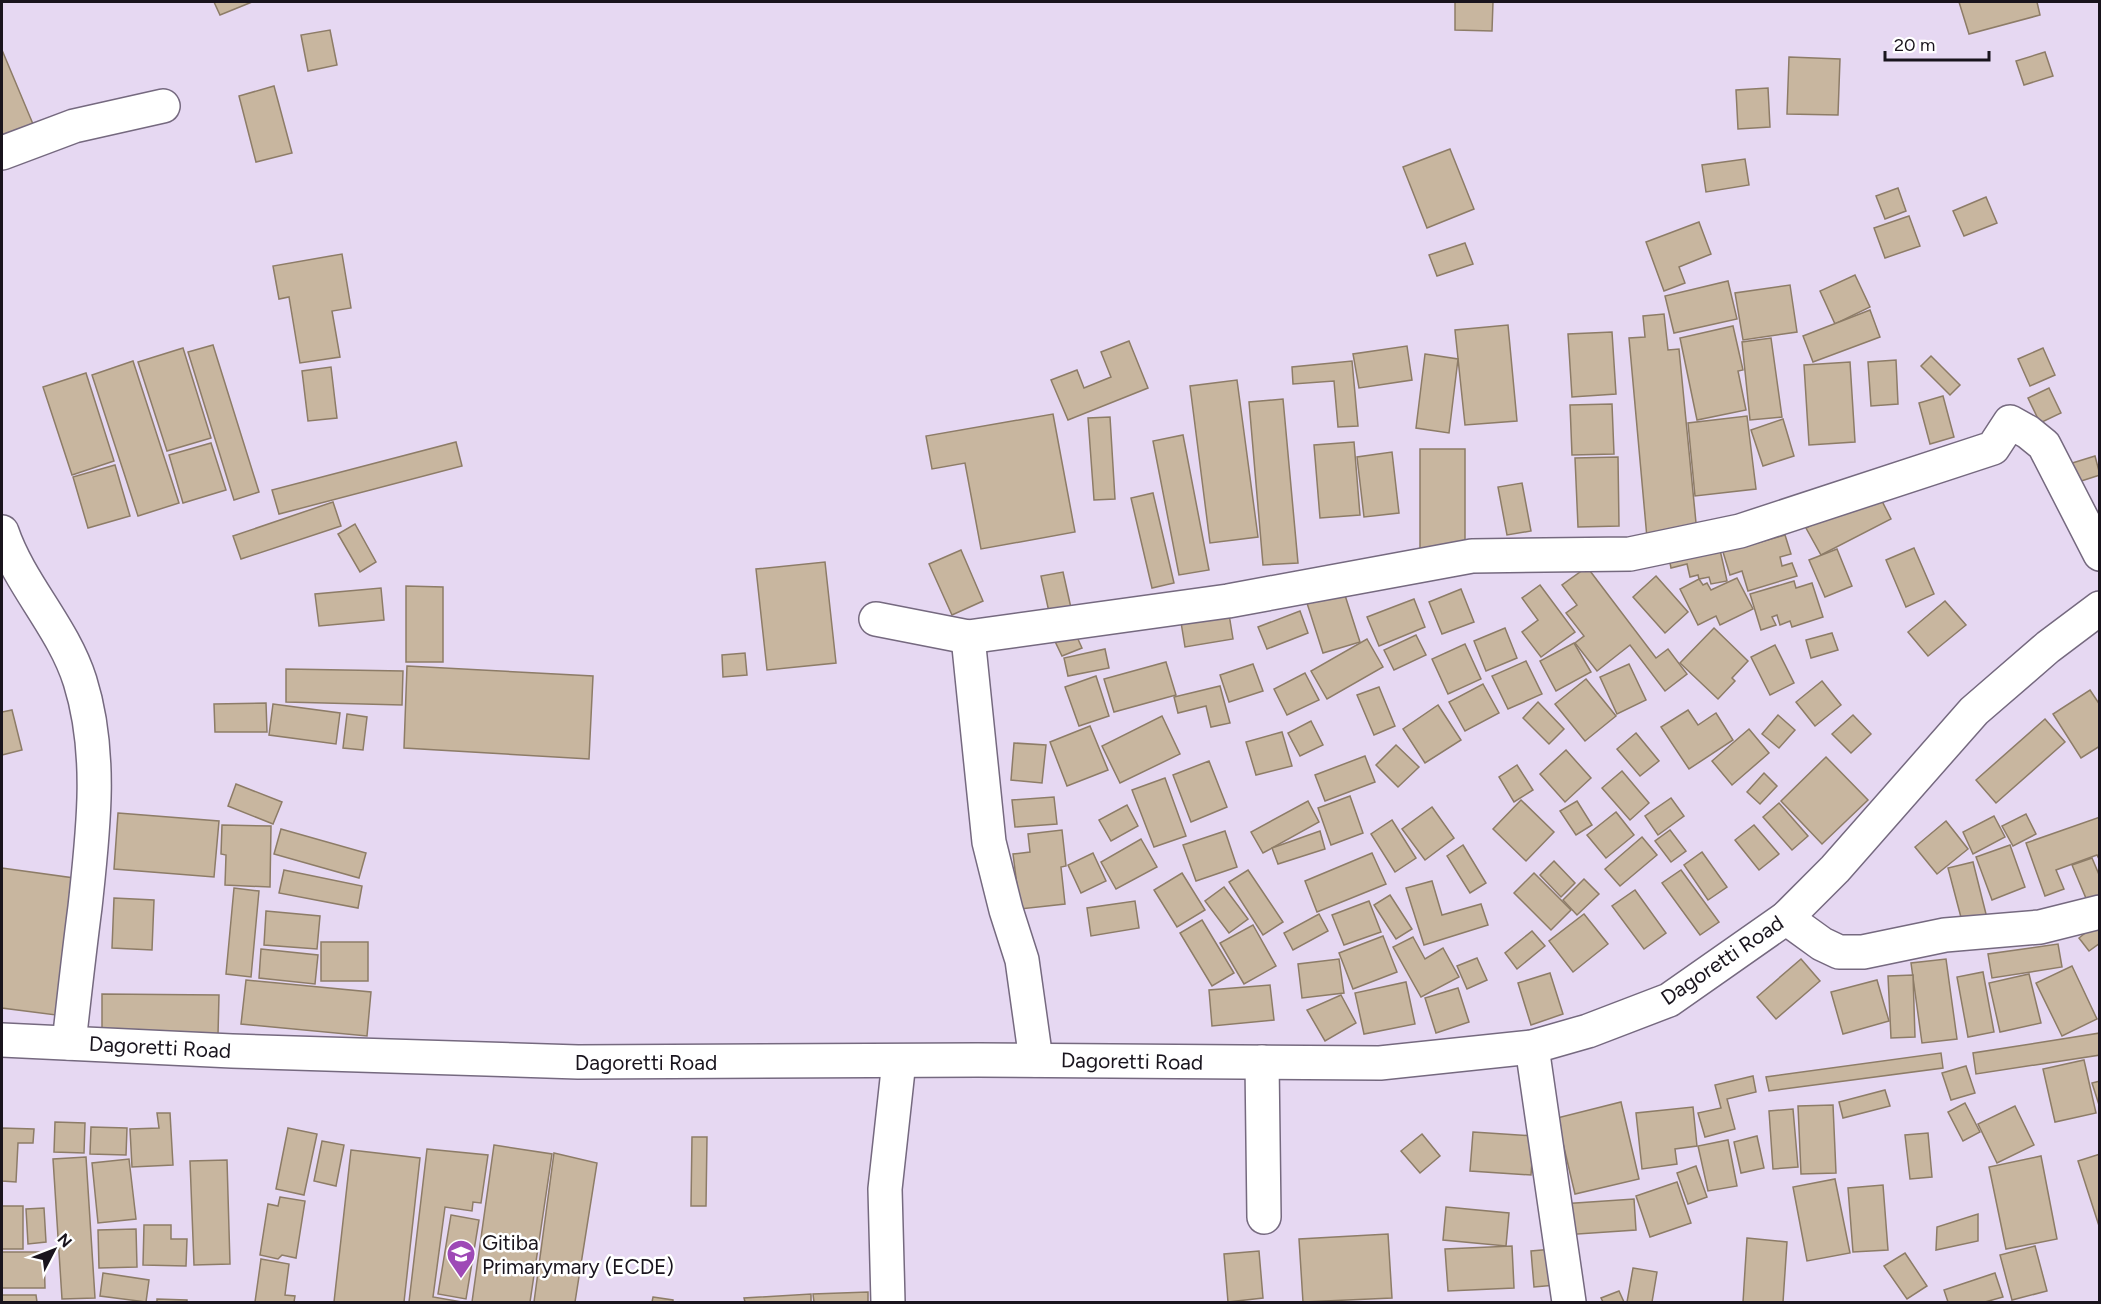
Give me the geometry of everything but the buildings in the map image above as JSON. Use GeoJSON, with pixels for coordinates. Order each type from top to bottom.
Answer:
{"type":"FeatureCollection","features":[{"type":"Feature","properties":{"kind":"street"},"geometry":{"type":"LineString","coordinates":[[2,153],[74,126],[163,106]]}},
{"type":"Feature","properties":{"kind":"street"},"geometry":{"type":"LineString","coordinates":[[876,619],[968,637],[1228,601],[1472,556],[1630,554],[1740,531],[1992,448],[2010,422],[2028,432],[2043,445],[2100,554]]}},
{"type":"Feature","properties":{"kind":"street"},"geometry":{"type":"LineString","coordinates":[[2,532],[7,548],[30,590],[62,640],[80,680],[92,732],[93,831],[69,1043]]}},
{"type":"Feature","properties":{"kind":"street","name":"Dagoretti Road"},"geometry":{"type":"LineString","coordinates":[[2,1040],[578,1062],[1036,1060],[1380,1063],[1532,1047],[1588,1031],[1669,1000],[1786,918],[1835,869],[1974,711],[2048,647],[2100,608]]}},
{"type":"Feature","properties":{"kind":"street"},"geometry":{"type":"LineString","coordinates":[[968,637],[989,842],[1006,910],[1022,960],[1036,1060]]}},
{"type":"Feature","properties":{"kind":"street"},"geometry":{"type":"LineString","coordinates":[[1786,918],[1808,935],[1839,952],[1863,951],[1945,935],[2040,927],[2100,912]]}},
{"type":"Feature","properties":{"kind":"street"},"geometry":{"type":"LineString","coordinates":[[1532,1047],[1569,1302]]}},
{"type":"Feature","properties":{"kind":"street"},"geometry":{"type":"LineString","coordinates":[[888,1302],[885,1189],[899,1061]]}},
{"type":"Feature","properties":{"kind":"street"},"geometry":{"type":"LineString","coordinates":[[1263,1062],[1264,1217]]}},
{"type":"Feature","properties":{"kind":"place","name":"Gitiba Primarymary (ECDE)"},"geometry":{"type":"Point","coordinates":[461,1280]}}]}
